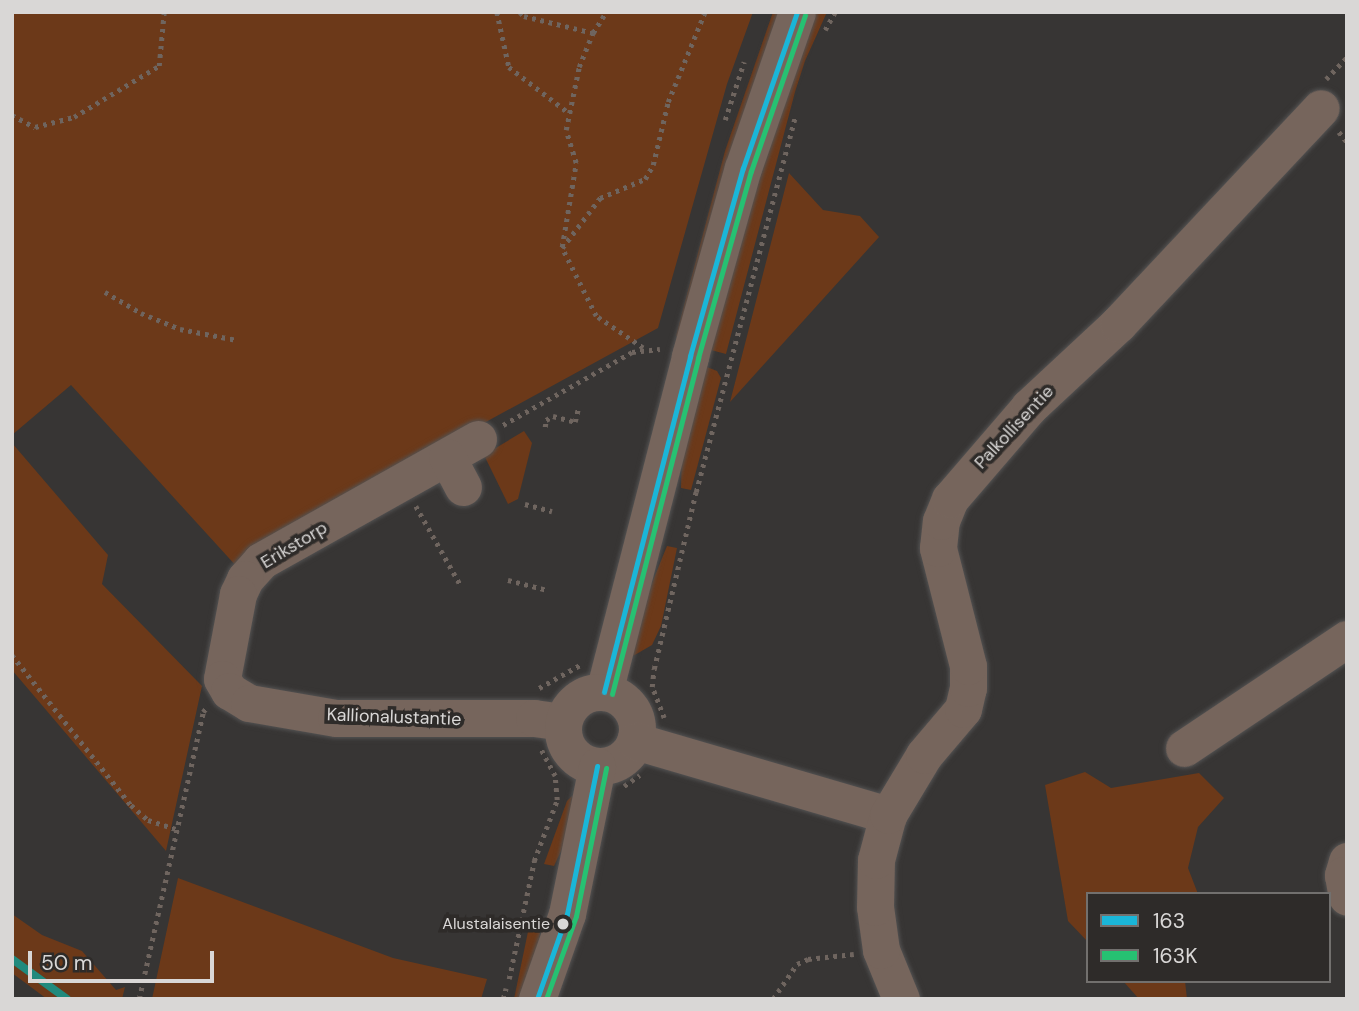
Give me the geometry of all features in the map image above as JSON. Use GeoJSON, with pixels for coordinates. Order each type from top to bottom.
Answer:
{"type":"FeatureCollection","features":[{"type":"Feature","properties":{"kind":"street"},"geometry":{"type":"LineString","coordinates":[[604,692],[690,356],[739,181],[810,23]]}},
{"type":"Feature","properties":{"kind":"street","name":"Palkollisentie"},"geometry":{"type":"LineString","coordinates":[[888,814],[924,755],[963,709],[968,688],[968,666],[939,548],[940,521],[950,499],[1029,407],[1118,324],[1321,108]]}},
{"type":"Feature","properties":{"kind":"street","name":"Erikstorp"},"geometry":{"type":"LineString","coordinates":[[229,691],[222,678],[238,594],[245,579],[261,561],[402,482],[455,472],[478,439]]}},
{"type":"Feature","properties":{"kind":"street"},"geometry":{"type":"LineString","coordinates":[[1184,748],[1347,639]]}},
{"type":"Feature","properties":{"kind":"street","name":"Kallionalustantie"},"geometry":{"type":"LineString","coordinates":[[229,691],[248,704],[336,718],[534,718],[551,735]]}},
{"type":"Feature","properties":{"kind":"street"},"geometry":{"type":"LineString","coordinates":[[610,777],[570,751],[565,741],[551,735],[575,702],[593,693],[604,692],[614,695],[629,706],[636,723],[639,757]]}},
{"type":"Feature","properties":{"kind":"street"},"geometry":{"type":"LineString","coordinates":[[537,999],[610,777],[616,762],[631,750],[639,757],[888,814],[876,860],[875,906],[881,950],[901,999]]}},
{"type":"Feature","properties":{"kind":"street"},"geometry":{"type":"LineString","coordinates":[[1347,861],[1343,875],[1347,897]]}},
{"type":"Feature","properties":{"kind":"path"},"geometry":{"type":"LineString","coordinates":[[12,115],[35,127],[74,117],[159,66],[163,12]]}},
{"type":"Feature","properties":{"kind":"path"},"geometry":{"type":"LineString","coordinates":[[497,12],[509,67],[569,113]]}},
{"type":"Feature","properties":{"kind":"path"},"geometry":{"type":"LineString","coordinates":[[520,12],[524,16],[593,33]]}},
{"type":"Feature","properties":{"kind":"path"},"geometry":{"type":"LineString","coordinates":[[606,12],[593,33],[579,67],[569,113],[566,130],[576,163],[562,248],[596,316],[643,348],[662,349]]}},
{"type":"Feature","properties":{"kind":"path"},"geometry":{"type":"LineString","coordinates":[[562,248],[600,198],[645,179],[653,165],[668,102],[705,12]]}},
{"type":"Feature","properties":{"kind":"path"},"geometry":{"type":"LineString","coordinates":[[810,23],[835,12]]}},
{"type":"Feature","properties":{"kind":"path"},"geometry":{"type":"LineString","coordinates":[[654,669],[696,492],[797,111]]}},
{"type":"Feature","properties":{"kind":"path"},"geometry":{"type":"LineString","coordinates":[[105,292],[141,313],[180,329],[237,340]]}},
{"type":"Feature","properties":{"kind":"path"},"geometry":{"type":"LineString","coordinates":[[478,439],[643,348]]}},
{"type":"Feature","properties":{"kind":"path"},"geometry":{"type":"LineString","coordinates":[[545,426],[546,420],[553,416],[575,422],[578,409]]}},
{"type":"Feature","properties":{"kind":"path"},"geometry":{"type":"LineString","coordinates":[[402,482],[460,584]]}},
{"type":"Feature","properties":{"kind":"path"},"geometry":{"type":"LineString","coordinates":[[526,505],[552,511]]}},
{"type":"Feature","properties":{"kind":"path"},"geometry":{"type":"LineString","coordinates":[[508,580],[547,590]]}},
{"type":"Feature","properties":{"kind":"path"},"geometry":{"type":"LineString","coordinates":[[12,655],[131,804],[148,820],[176,829]]}},
{"type":"Feature","properties":{"kind":"path"},"geometry":{"type":"LineString","coordinates":[[139,999],[203,712],[229,691]]}},
{"type":"Feature","properties":{"kind":"path"},"geometry":{"type":"LineString","coordinates":[[503,999],[534,861],[557,800],[551,735]]}},
{"type":"Feature","properties":{"kind":"path"},"geometry":{"type":"LineString","coordinates":[[610,777],[639,757]]}},
{"type":"Feature","properties":{"kind":"path"},"geometry":{"type":"LineString","coordinates":[[773,999],[797,964],[808,959],[881,950]]}},
{"type":"Feature","properties":{"kind":"shaded area"},"geometry":{"type":"Polygon","coordinates":[[[12,12],[753,12],[727,84],[658,328],[473,429],[238,568],[71,385],[12,435],[12,12]]]}},
{"type":"Feature","properties":{"kind":"shaded area"},"geometry":{"type":"Polygon","coordinates":[[[773,12],[784,12],[684,338],[676,336],[725,151],[773,12]]]}},
{"type":"Feature","properties":{"kind":"shaded area"},"geometry":{"type":"Polygon","coordinates":[[[811,12],[827,12],[805,61],[795,92],[726,354],[707,349],[771,129],[811,12]]]}},
{"type":"Feature","properties":{"kind":"shaded area"},"geometry":{"type":"Polygon","coordinates":[[[789,173],[823,210],[860,216],[879,237],[730,402],[789,173]]]}},
{"type":"Feature","properties":{"kind":"shaded area"},"geometry":{"type":"Polygon","coordinates":[[[702,365],[717,371],[721,378],[691,490],[681,488],[682,444],[702,365]]]}},
{"type":"Feature","properties":{"kind":"shaded area"},"geometry":{"type":"Polygon","coordinates":[[[524,431],[532,443],[518,499],[508,504],[484,455],[524,431]]]}},
{"type":"Feature","properties":{"kind":"shaded area"},"geometry":{"type":"Polygon","coordinates":[[[12,443],[108,555],[102,584],[202,686],[166,851],[12,670],[12,443]]]}},
{"type":"Feature","properties":{"kind":"shaded area"},"geometry":{"type":"Polygon","coordinates":[[[667,546],[677,548],[661,626],[652,645],[633,656],[643,605],[667,546]]]}},
{"type":"Feature","properties":{"kind":"shaded area"},"geometry":{"type":"Polygon","coordinates":[[[1085,772],[1111,788],[1199,773],[1224,798],[1198,827],[1188,868],[1197,892],[1086,892],[1086,940],[1068,921],[1045,785],[1085,772]]]}},
{"type":"Feature","properties":{"kind":"shaded area"},"geometry":{"type":"Polygon","coordinates":[[[572,796],[570,832],[554,866],[544,864],[567,801],[572,796]]]}},
{"type":"Feature","properties":{"kind":"shaded area"},"geometry":{"type":"Polygon","coordinates":[[[178,878],[393,958],[487,979],[481,999],[152,999],[178,878]]]}},
{"type":"Feature","properties":{"kind":"shaded area"},"geometry":{"type":"Polygon","coordinates":[[[12,914],[42,935],[82,951],[116,990],[125,987],[122,999],[47,999],[12,973],[12,914]]]}},
{"type":"Feature","properties":{"kind":"shaded area"},"geometry":{"type":"Polygon","coordinates":[[[530,922],[541,924],[538,950],[522,999],[514,999],[530,922]]]}},
{"type":"Feature","properties":{"kind":"shaded area"},"geometry":{"type":"Polygon","coordinates":[[[1125,983],[1185,983],[1187,999],[1139,999],[1125,983]]]}},
{"type":"Feature","properties":{"kind":"waterway"},"geometry":{"type":"LineString","coordinates":[[12,959],[67,999]]}},
{"type":"Feature","properties":{"kind":"transit line","name":"163"},"geometry":{"type":"LineString","coordinates":[[604,692],[690,356],[743,168],[797,12]]}},
{"type":"Feature","properties":{"kind":"transit line","name":"163K"},"geometry":{"type":"LineString","coordinates":[[612,694],[698,358],[751,171],[805,15]]}},
{"type":"Feature","properties":{"kind":"transit line","name":"163"},"geometry":{"type":"LineString","coordinates":[[537,999],[567,914],[597,766]]}},
{"type":"Feature","properties":{"kind":"transit line","name":"163K"},"geometry":{"type":"LineString","coordinates":[[546,999],[576,916],[606,768]]}},
{"type":"Feature","properties":{"kind":"place","name":"Alustalaisentie"},"geometry":{"type":"Point","coordinates":[563,924]}}]}
